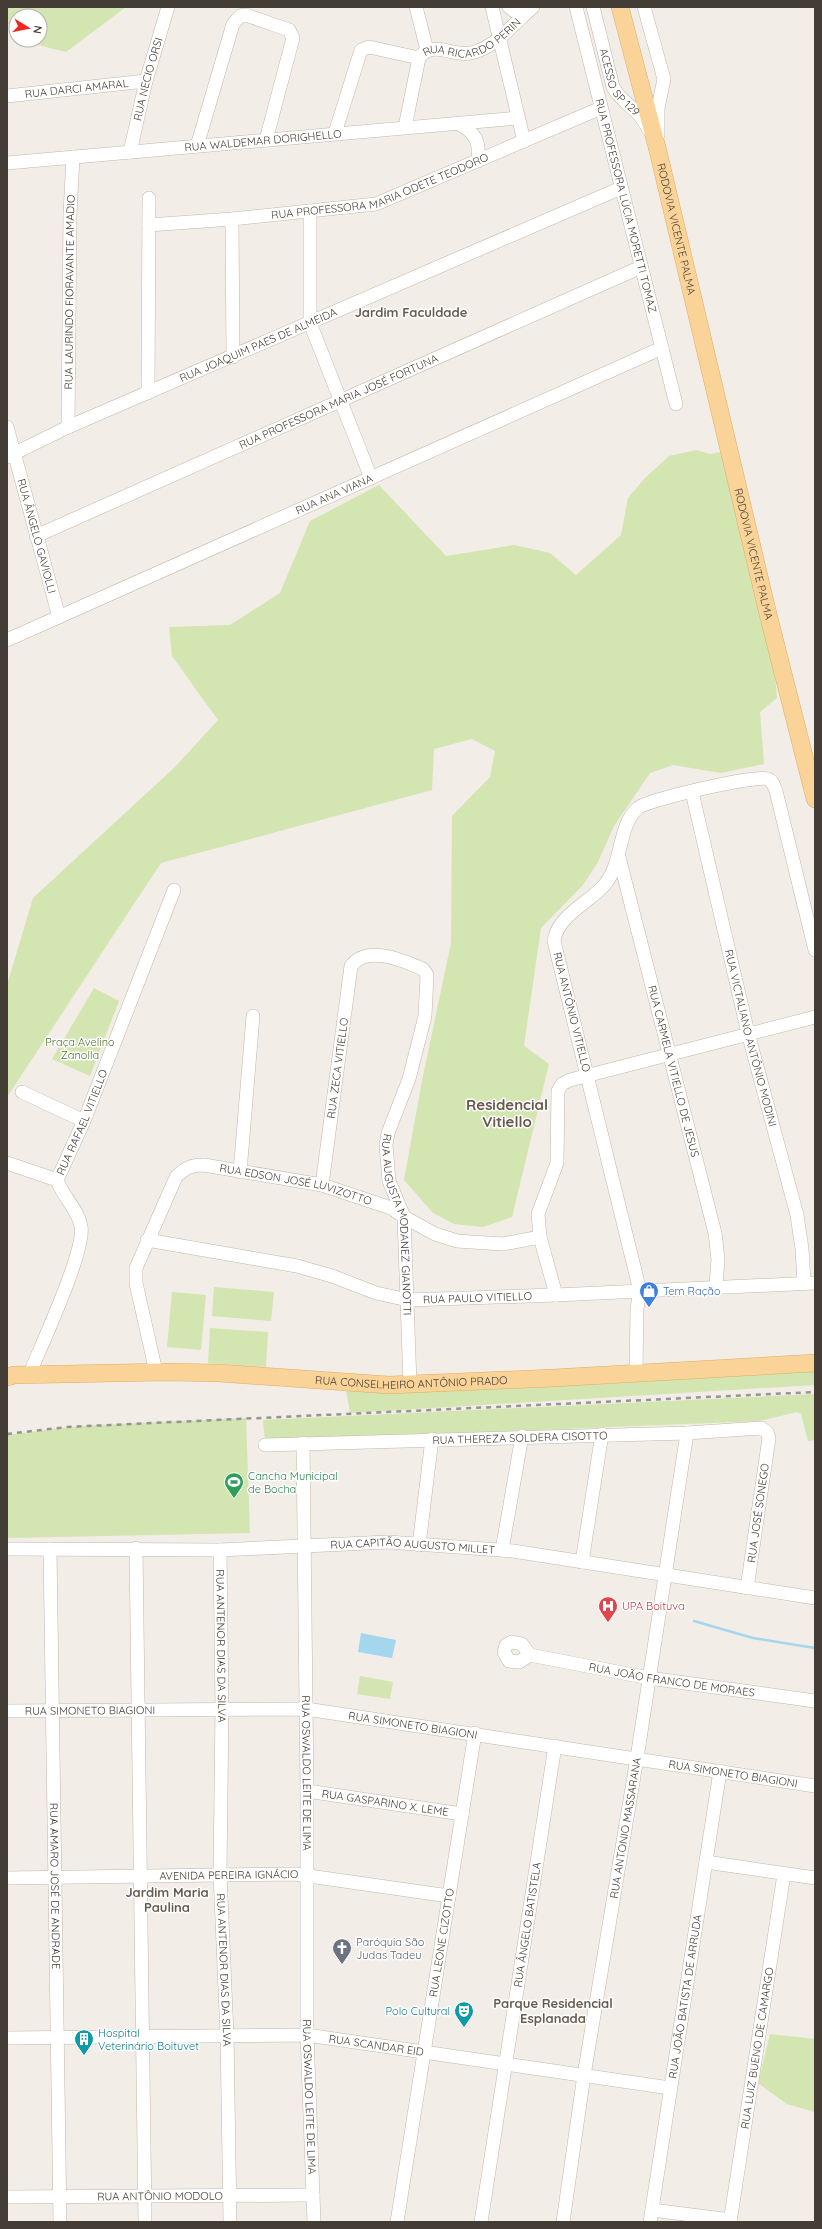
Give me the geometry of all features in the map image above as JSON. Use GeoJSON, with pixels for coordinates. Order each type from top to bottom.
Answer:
{"type":"FeatureCollection","features":[{"type":"Feature","properties":{"kind":"main road"},"geometry":{"type":"LineString","coordinates":[[620,7],[645,103]]}},
{"type":"Feature","properties":{"kind":"main road","name":"RODOVIA VICENTE PALMA"},"geometry":{"type":"LineString","coordinates":[[645,103],[696,307],[766,606],[815,799]]}},
{"type":"Feature","properties":{"kind":"main road","name":"RODOVIA VICENTE PALMA"},"geometry":{"type":"LineString","coordinates":[[696,307],[703,322],[774,614],[815,764]]}},
{"type":"Feature","properties":{"kind":"main road","name":"RUA CONSELHEIRO ANTÔNIO PRADO"},"geometry":{"type":"LineString","coordinates":[[14,1375],[156,1372],[219,1373],[383,1385],[815,1363]]}},
{"type":"Feature","properties":{"kind":"street","name":"RUA NECIO ORSI"},"geometry":{"type":"LineString","coordinates":[[130,152],[146,81],[168,7]]}},
{"type":"Feature","properties":{"kind":"street"},"geometry":{"type":"LineString","coordinates":[[405,127],[423,54],[416,7]]}},
{"type":"Feature","properties":{"kind":"street"},"geometry":{"type":"LineString","coordinates":[[492,7],[524,141]]}},
{"type":"Feature","properties":{"kind":"street"},"geometry":{"type":"LineString","coordinates":[[509,7],[514,11],[533,7]]}},
{"type":"Feature","properties":{"kind":"street","name":"RUA RICARDO PERIN"},"geometry":{"type":"LineString","coordinates":[[335,134],[361,50],[369,47],[423,54],[433,48],[472,53],[486,47],[533,7]]}},
{"type":"Feature","properties":{"kind":"street","name":"RUA PROFESSORA LÚCIA MORETTI TOMAZ"},"geometry":{"type":"LineString","coordinates":[[576,7],[676,404]]}},
{"type":"Feature","properties":{"kind":"street","name":"ACESSO SP 129"},"geometry":{"type":"LineString","coordinates":[[594,7],[613,87],[620,98],[641,116],[658,151]]}},
{"type":"Feature","properties":{"kind":"street"},"geometry":{"type":"LineString","coordinates":[[644,7],[664,77],[658,108],[658,151]]}},
{"type":"Feature","properties":{"kind":"street"},"geometry":{"type":"LineString","coordinates":[[197,146],[233,24],[240,16],[246,15],[289,30],[292,34],[292,44],[266,140]]}},
{"type":"Feature","properties":{"kind":"street","name":"RUA DARCI AMARAL"},"geometry":{"type":"LineString","coordinates":[[7,96],[146,81]]}},
{"type":"Feature","properties":{"kind":"street"},"geometry":{"type":"LineString","coordinates":[[620,98],[632,103],[645,103],[653,100],[662,92]]}},
{"type":"Feature","properties":{"kind":"street","name":"RUA PROFESSORA MARIA ODETE TEODORO"},"geometry":{"type":"LineString","coordinates":[[149,225],[310,212],[376,204],[601,108]]}},
{"type":"Feature","properties":{"kind":"street","name":"RUA WALDEMAR DORIGHELLO"},"geometry":{"type":"LineString","coordinates":[[7,163],[518,118]]}},
{"type":"Feature","properties":{"kind":"street"},"geometry":{"type":"LineString","coordinates":[[459,124],[471,131],[476,136],[479,147],[478,161]]}},
{"type":"Feature","properties":{"kind":"street","name":"RUA LAURINDO FIORAVANTE AMADIO"},"geometry":{"type":"LineString","coordinates":[[68,427],[70,214],[73,157]]}},
{"type":"Feature","properties":{"kind":"street","name":"RUA JOAQUIM PAES DE ALMEIDA"},"geometry":{"type":"LineString","coordinates":[[10,456],[68,427],[148,394],[621,188]]}},
{"type":"Feature","properties":{"kind":"street"},"geometry":{"type":"LineString","coordinates":[[148,198],[148,394]]}},
{"type":"Feature","properties":{"kind":"street"},"geometry":{"type":"LineString","coordinates":[[310,212],[310,323],[371,478]]}},
{"type":"Feature","properties":{"kind":"street"},"geometry":{"type":"LineString","coordinates":[[232,219],[233,357]]}},
{"type":"Feature","properties":{"kind":"street","name":"RUA PROFESSORA MARIA JOSÉ FORTUNA"},"geometry":{"type":"LineString","coordinates":[[36,536],[641,267]]}},
{"type":"Feature","properties":{"kind":"street","name":"RUA ANA VIANA"},"geometry":{"type":"LineString","coordinates":[[7,640],[662,348]]}},
{"type":"Feature","properties":{"kind":"street","name":"RUA ÂNGELO GAVIOLLI"},"geometry":{"type":"LineString","coordinates":[[7,427],[10,456],[36,536],[59,617]]}},
{"type":"Feature","properties":{"kind":"street","name":"RUA ANTÔNIO VITIELLO"},"geometry":{"type":"LineString","coordinates":[[636,1373],[637,1308],[640,1291],[554,941],[556,932],[561,923],[605,883],[619,857],[625,828],[631,816],[639,807],[742,779],[767,779],[773,783],[776,791],[815,950]]}},
{"type":"Feature","properties":{"kind":"street","name":"RUA VICTALIANO ANTÔNIO MODINI"},"geometry":{"type":"LineString","coordinates":[[692,792],[748,1033],[797,1215],[802,1249],[810,1283]]}},
{"type":"Feature","properties":{"kind":"street","name":"RUA CARMELA VITIELLO DE JESUS"},"geometry":{"type":"LineString","coordinates":[[619,857],[715,1233],[718,1259],[716,1286]]}},
{"type":"Feature","properties":{"kind":"street","name":"RUA RAFAEL VITIELLO"},"geometry":{"type":"LineString","coordinates":[[14,1375],[77,1257],[82,1236],[80,1219],[57,1180],[84,1121],[174,890]]}},
{"type":"Feature","properties":{"kind":"street","name":"RUA AUGUSTA MODANEZ GIANOTTI"},"geometry":{"type":"LineString","coordinates":[[362,957],[379,955],[422,968],[427,975],[425,1016],[416,1055],[409,1079],[388,1133],[386,1145],[389,1181],[404,1217],[410,1384]]}},
{"type":"Feature","properties":{"kind":"street","name":"RUA ZECA VITIELLO"},"geometry":{"type":"LineString","coordinates":[[322,1185],[350,969],[354,962],[362,957]]}},
{"type":"Feature","properties":{"kind":"street"},"geometry":{"type":"LineString","coordinates":[[240,1172],[253,1016]]}},
{"type":"Feature","properties":{"kind":"street"},"geometry":{"type":"LineString","coordinates":[[556,1295],[540,1237],[538,1214],[557,1163],[558,1091],[562,1084],[570,1080],[815,1016]]}},
{"type":"Feature","properties":{"kind":"street"},"geometry":{"type":"LineString","coordinates":[[22,1092],[84,1121]]}},
{"type":"Feature","properties":{"kind":"street"},"geometry":{"type":"LineString","coordinates":[[7,1163],[57,1180]]}},
{"type":"Feature","properties":{"kind":"street","name":"RUA EDSON JOSÉ LUVIZOTTO"},"geometry":{"type":"LineString","coordinates":[[148,1240],[176,1177],[185,1168],[194,1165],[204,1165],[322,1185],[391,1208],[435,1234],[457,1241],[503,1244],[540,1237]]}},
{"type":"Feature","properties":{"kind":"street"},"geometry":{"type":"LineString","coordinates":[[148,1240],[136,1268],[136,1283],[156,1372]]}},
{"type":"Feature","properties":{"kind":"street","name":"RUA PAULO VITIELLO"},"geometry":{"type":"LineString","coordinates":[[148,1240],[297,1266],[332,1276],[376,1293],[408,1300],[556,1295],[716,1286],[810,1283]]}},
{"type":"Feature","properties":{"kind":"street","name":"RUA THEREZA SOLDERA CISOTTO"},"geometry":{"type":"LineString","coordinates":[[266,1445],[522,1436],[687,1433],[759,1428],[766,1431],[769,1438]]}},
{"type":"Feature","properties":{"kind":"street","name":"RUA ANTONIO MASSARANA"},"geometry":{"type":"LineString","coordinates":[[563,2222],[584,2075],[637,1758],[687,1433]]}},
{"type":"Feature","properties":{"kind":"street"},"geometry":{"type":"LineString","coordinates":[[582,1562],[602,1434]]}},
{"type":"Feature","properties":{"kind":"street"},"geometry":{"type":"LineString","coordinates":[[502,1550],[522,1436]]}},
{"type":"Feature","properties":{"kind":"street","name":"RUA JOSÉ SONEGO"},"geometry":{"type":"LineString","coordinates":[[747,1588],[769,1438]]}},
{"type":"Feature","properties":{"kind":"street"},"geometry":{"type":"LineString","coordinates":[[419,1545],[432,1439]]}},
{"type":"Feature","properties":{"kind":"street","name":"RUA OSWALDO LEITE DE LIMA"},"geometry":{"type":"LineString","coordinates":[[303,1443],[307,1791],[307,2035],[314,2222]]}},
{"type":"Feature","properties":{"kind":"street","name":"RUA CAPITÃO AUGUSTO MILLET"},"geometry":{"type":"LineString","coordinates":[[7,1549],[136,1548],[220,1550],[388,1542],[502,1550],[815,1598]]}},
{"type":"Feature","properties":{"kind":"street"},"geometry":{"type":"LineString","coordinates":[[136,1548],[145,2222]]}},
{"type":"Feature","properties":{"kind":"street","name":"RUA AMARO JOSÉ DE ANDRADE"},"geometry":{"type":"LineString","coordinates":[[50,1549],[60,2222]]}},
{"type":"Feature","properties":{"kind":"street","name":"RUA ANTENOR DIAS DA SILVA"},"geometry":{"type":"LineString","coordinates":[[220,1550],[222,1709],[220,1874],[227,2035],[230,2222]]}},
{"type":"Feature","properties":{"kind":"street","name":"RUA JOÃO FRANCO DE MORAES"},"geometry":{"type":"LineString","coordinates":[[530,1655],[649,1678],[815,1700]]}},
{"type":"Feature","properties":{"kind":"street","name":"RUA SIMONETO BIAGIONI"},"geometry":{"type":"LineString","coordinates":[[7,1711],[306,1709],[815,1786]]}},
{"type":"Feature","properties":{"kind":"street","name":"RUA LEONE CIZOTTO"},"geometry":{"type":"LineString","coordinates":[[397,2222],[475,1734]]}},
{"type":"Feature","properties":{"kind":"street","name":"RUA ÂNGELO BATISTELA"},"geometry":{"type":"LineString","coordinates":[[481,2222],[555,1746]]}},
{"type":"Feature","properties":{"kind":"street","name":"RUA JOÃO BATISTA DE ARRUDA"},"geometry":{"type":"LineString","coordinates":[[651,2216],[720,1771]]}},
{"type":"Feature","properties":{"kind":"street","name":"RUA GASPARINO X. LEME"},"geometry":{"type":"LineString","coordinates":[[307,1791],[462,1814]]}},
{"type":"Feature","properties":{"kind":"street"},"geometry":{"type":"LineString","coordinates":[[706,1862],[815,1878]]}},
{"type":"Feature","properties":{"kind":"street","name":"AVENIDA PEREIRA IGNÁCIO"},"geometry":{"type":"LineString","coordinates":[[7,1878],[220,1874],[306,1875],[449,1896]]}},
{"type":"Feature","properties":{"kind":"street","name":"RUA LUIZ BUENO DE CAMARGO"},"geometry":{"type":"LineString","coordinates":[[731,2221],[784,1874]]}},
{"type":"Feature","properties":{"kind":"street","name":"RUA SCANDAR EID"},"geometry":{"type":"LineString","coordinates":[[7,2038],[307,2035],[670,2088]]}},
{"type":"Feature","properties":{"kind":"street","name":"RUA ANTÔNIO MODOLO"},"geometry":{"type":"LineString","coordinates":[[7,2197],[313,2195]]}},
{"type":"Feature","properties":{"kind":"street"},"geometry":{"type":"LineString","coordinates":[[651,2216],[731,2221]]}},
{"type":"Feature","properties":{"kind":"green space"},"geometry":{"type":"Polygon","coordinates":[[[7,7],[126,7],[66,52],[48,48],[48,8],[8,8],[8,24],[7,7]]]}},
{"type":"Feature","properties":{"kind":"green space"},"geometry":{"type":"Polygon","coordinates":[[[696,450],[710,454],[721,452],[775,675],[777,698],[760,712],[764,764],[721,773],[673,765],[650,773],[614,826],[598,862],[583,885],[541,928],[524,1046],[549,1064],[512,1217],[483,1227],[454,1224],[433,1213],[404,1180],[422,1081],[451,943],[452,816],[490,777],[495,751],[472,739],[434,749],[432,790],[161,863],[7,1097],[7,985],[33,898],[175,767],[218,720],[172,656],[169,627],[230,625],[280,593],[310,521],[379,485],[446,556],[514,545],[550,553],[576,575],[621,535],[628,498],[645,478],[669,456],[696,450]]]}},
{"type":"Feature","properties":{"kind":"green space","name":"Praça Avelino Zanolla"},"geometry":{"type":"Polygon","coordinates":[[[94,988],[119,1001],[90,1076],[52,1059],[94,988]]]}},
{"type":"Feature","properties":{"kind":"green space"},"geometry":{"type":"Polygon","coordinates":[[[214,1287],[274,1292],[271,1321],[212,1316],[214,1287]]]}},
{"type":"Feature","properties":{"kind":"green space"},"geometry":{"type":"Polygon","coordinates":[[[172,1292],[206,1295],[201,1350],[167,1347],[172,1292]]]}},
{"type":"Feature","properties":{"kind":"green space"},"geometry":{"type":"Polygon","coordinates":[[[210,1328],[268,1332],[266,1367],[208,1363],[210,1328]]]}},
{"type":"Feature","properties":{"kind":"green space"},"geometry":{"type":"Polygon","coordinates":[[[815,1366],[815,1385],[350,1413],[346,1390],[815,1366]]]}},
{"type":"Feature","properties":{"kind":"green space"},"geometry":{"type":"Polygon","coordinates":[[[815,1394],[815,1440],[808,1441],[801,1414],[797,1412],[760,1421],[265,1441],[263,1420],[815,1394]]]}},
{"type":"Feature","properties":{"kind":"green space"},"geometry":{"type":"Polygon","coordinates":[[[246,1418],[250,1533],[7,1538],[7,1435],[79,1426],[246,1418]]]}},
{"type":"Feature","properties":{"kind":"green space"},"geometry":{"type":"Polygon","coordinates":[[[360,1676],[393,1682],[390,1699],[357,1694],[360,1676]]]}},
{"type":"Feature","properties":{"kind":"green space"},"geometry":{"type":"Polygon","coordinates":[[[770,2034],[815,2039],[815,2112],[787,2104],[758,2083],[770,2034]]]}},
{"type":"Feature","properties":{"kind":"water"},"geometry":{"type":"Polygon","coordinates":[[[361,1633],[396,1640],[392,1658],[358,1652],[361,1633]]]}},
{"type":"Feature","properties":{"kind":"waterway"},"geometry":{"type":"LineString","coordinates":[[694,1621],[753,1638],[815,1648]]}},
{"type":"Feature","properties":{"kind":"railway"},"geometry":{"type":"LineString","coordinates":[[7,1434],[67,1427],[815,1392]]}},
{"type":"Feature","properties":{"kind":"place","name":"Tem Ração"},"geometry":{"type":"Point","coordinates":[649,1308]}},
{"type":"Feature","properties":{"kind":"place","name":"Cancha Municipal de Bocha"},"geometry":{"type":"Point","coordinates":[234,1499]}},
{"type":"Feature","properties":{"kind":"place","name":"UPA Boituva"},"geometry":{"type":"Point","coordinates":[608,1623]}},
{"type":"Feature","properties":{"kind":"place","name":"Paróquia São Judas Tadeu"},"geometry":{"type":"Point","coordinates":[342,1965]}},
{"type":"Feature","properties":{"kind":"place","name":"Polo Cultural"},"geometry":{"type":"Point","coordinates":[464,2028]}},
{"type":"Feature","properties":{"kind":"place","name":"Hospital Veterinário Boituvet"},"geometry":{"type":"Point","coordinates":[84,2056]}},
{"type":"Feature","properties":{"kind":"district","name":"Jardim Faculdade"},"geometry":{"type":"Point","coordinates":[411,312]}},
{"type":"Feature","properties":{"kind":"district","name":"Residencial Vitiello"},"geometry":{"type":"Point","coordinates":[507,1112]}},
{"type":"Feature","properties":{"kind":"district","name":"Jardim Maria Paulina"},"geometry":{"type":"Point","coordinates":[167,1900]}},
{"type":"Feature","properties":{"kind":"district","name":"Parque Residencial Esplanada"},"geometry":{"type":"Point","coordinates":[553,2010]}}]}
